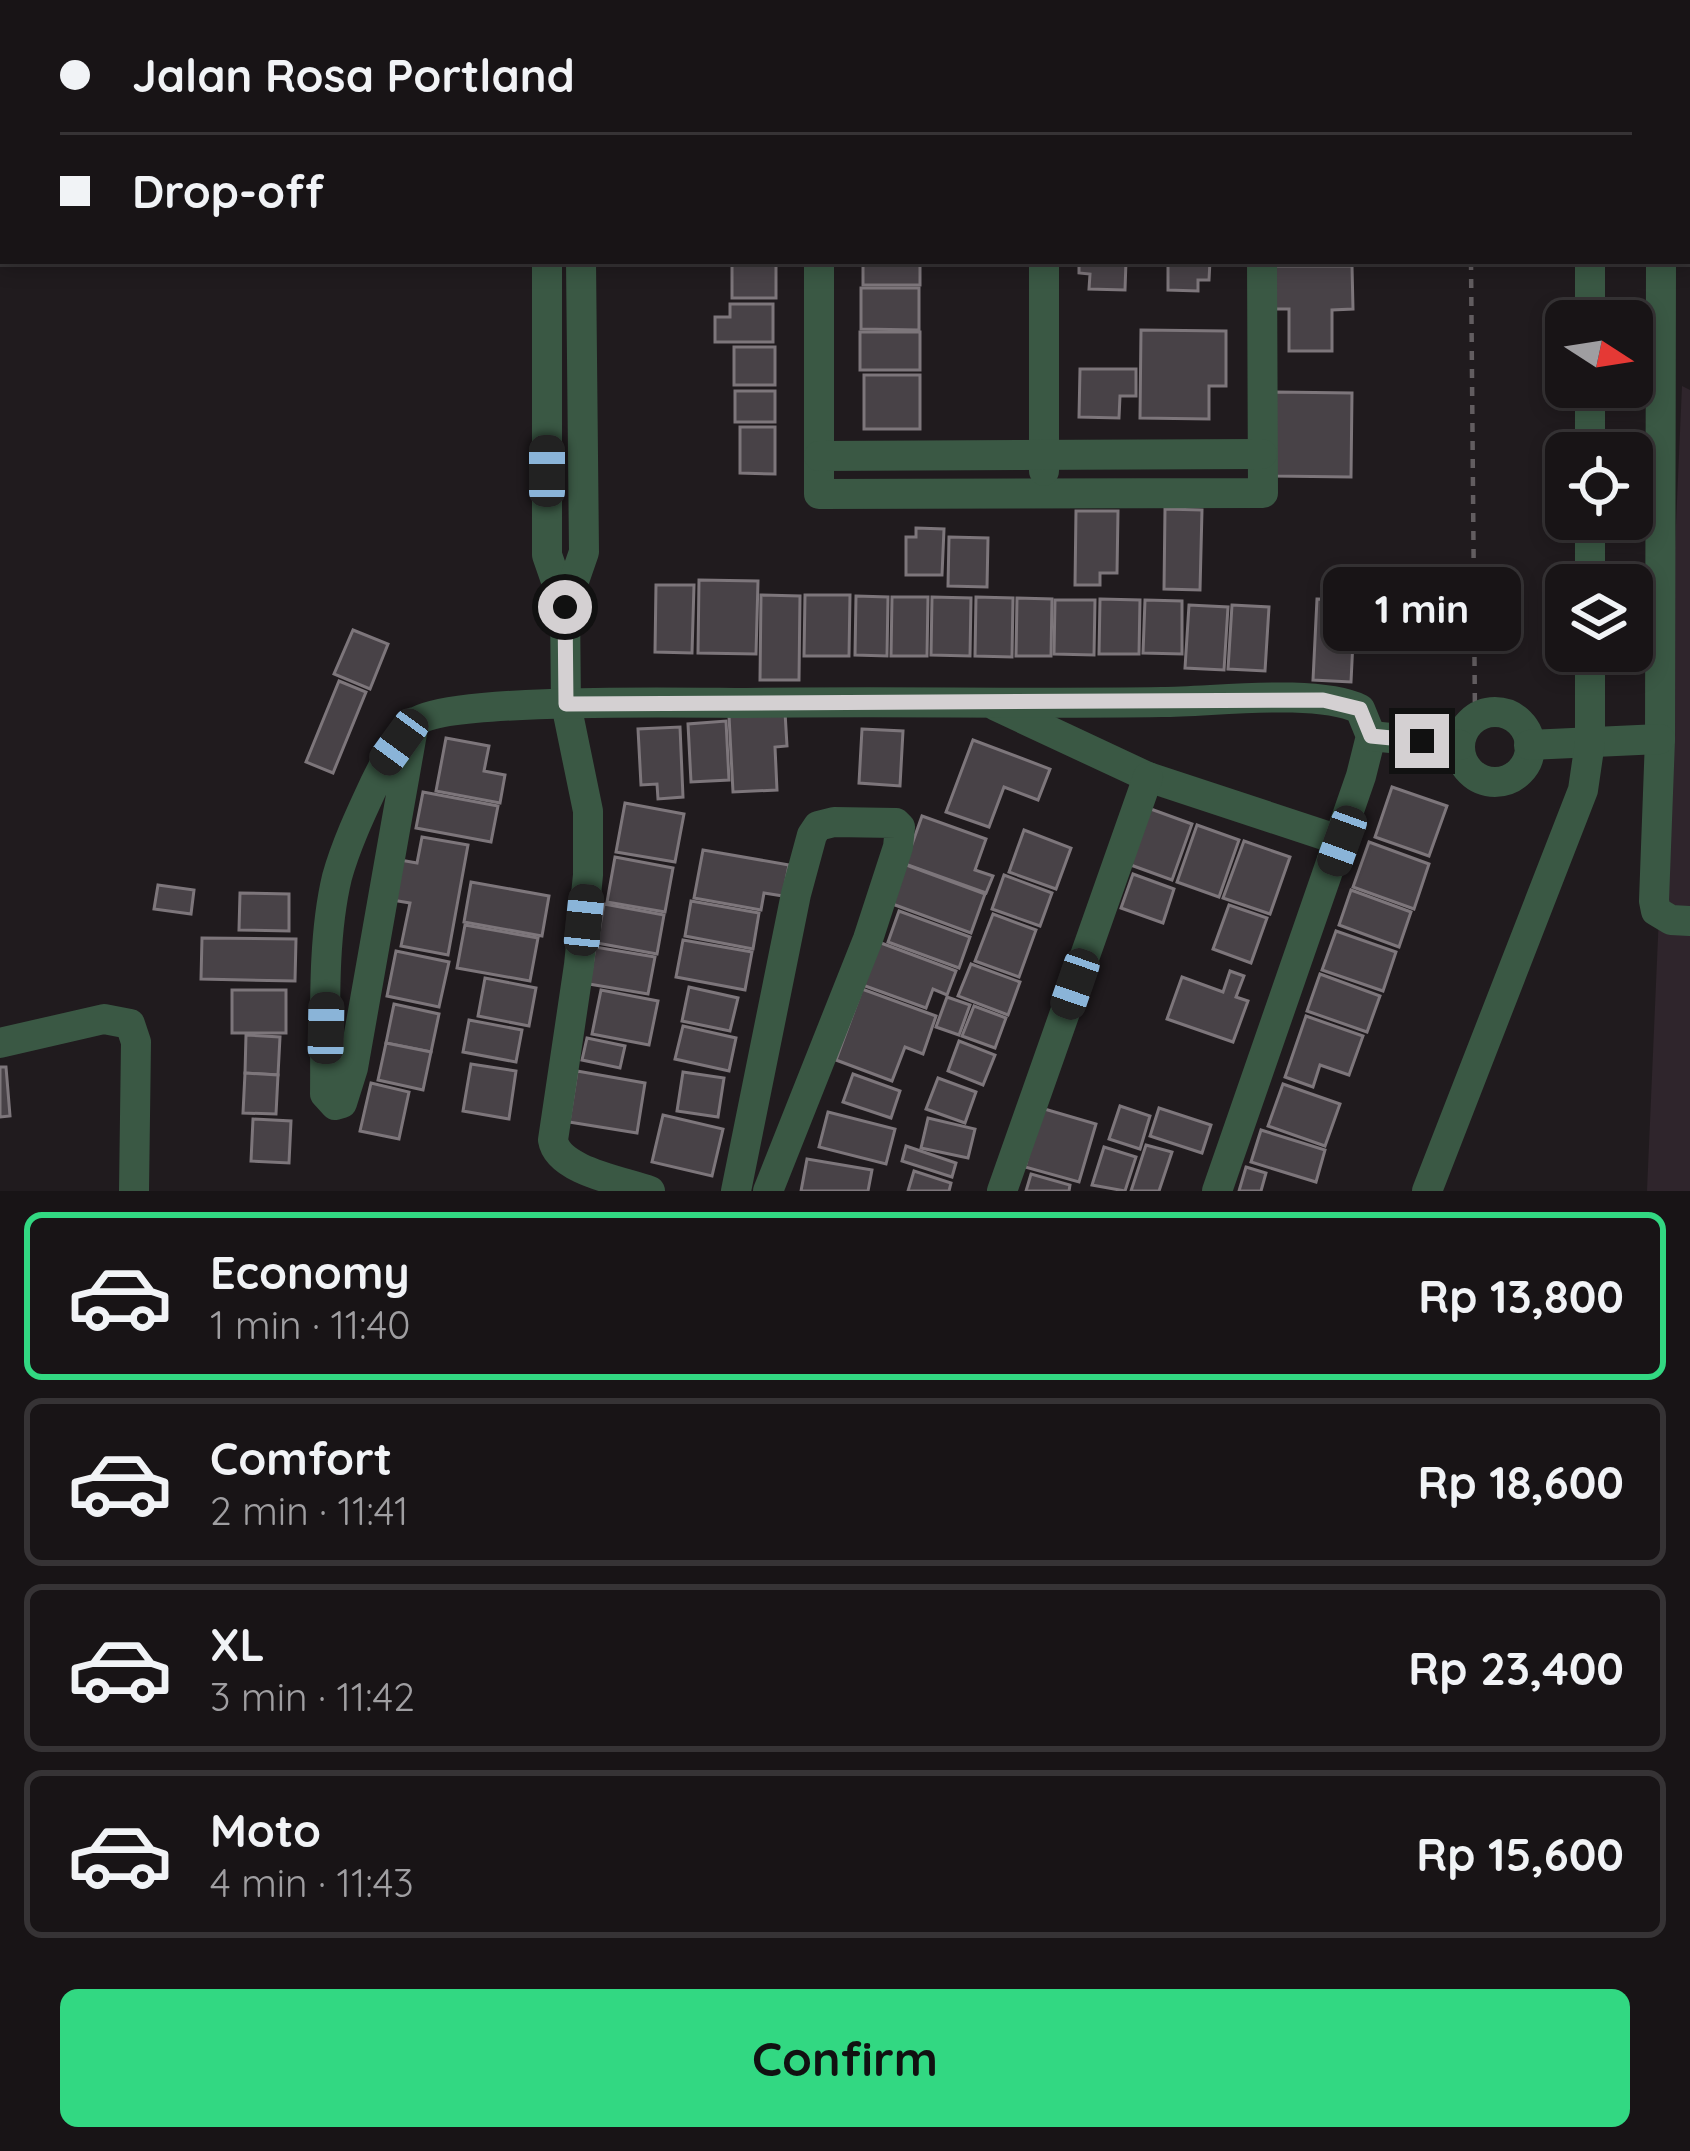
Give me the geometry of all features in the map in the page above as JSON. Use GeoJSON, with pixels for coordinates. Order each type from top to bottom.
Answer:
{"type":"FeatureCollection","features":[{"type":"Feature","properties":{"kind":"street"},"geometry":{"type":"LineString","coordinates":[[547,264],[547,555],[565,607],[566,704],[588,811],[588,875],[554,1118],[554,1151],[570,1165],[650,1191]]}},
{"type":"Feature","properties":{"kind":"street"},"geometry":{"type":"LineString","coordinates":[[565,607],[584,552],[581,264]]}},
{"type":"Feature","properties":{"kind":"street"},"geometry":{"type":"LineString","coordinates":[[819,264],[819,494],[1044,494],[1263,493],[1262,264]]}},
{"type":"Feature","properties":{"kind":"street"},"geometry":{"type":"LineString","coordinates":[[1044,264],[1044,494]]}},
{"type":"Feature","properties":{"kind":"street"},"geometry":{"type":"LineString","coordinates":[[1590,264],[1590,300]]}},
{"type":"Feature","properties":{"kind":"street"},"geometry":{"type":"LineString","coordinates":[[1661,264],[1660,739],[1654,902],[1663,916],[1690,922]]}},
{"type":"Feature","properties":{"kind":"street"},"geometry":{"type":"LineString","coordinates":[[819,456],[1262,454]]}},
{"type":"Feature","properties":{"kind":"street"},"geometry":{"type":"LineString","coordinates":[[1427,1191],[1583,790],[1590,742],[1590,672]]}},
{"type":"Feature","properties":{"kind":"street"},"geometry":{"type":"LineString","coordinates":[[985,700],[1148,777],[1342,841]]}},
{"type":"Feature","properties":{"kind":"street"},"geometry":{"type":"LineString","coordinates":[[414,722],[353,1069],[343,1100],[335,1105],[325,1094],[326,995],[336,881],[350,836],[385,763],[414,722],[455,711],[566,704],[1339,702],[1360,709],[1371,736],[1342,841],[1217,1191]]}},
{"type":"Feature","properties":{"kind":"street"},"geometry":{"type":"LineString","coordinates":[[1484,714],[1505,714],[1522,725],[1528,756],[1516,775],[1495,783],[1484,781],[1465,767],[1467,732],[1484,714]]}},
{"type":"Feature","properties":{"kind":"street"},"geometry":{"type":"LineString","coordinates":[[1371,736],[1467,732]]}},
{"type":"Feature","properties":{"kind":"street"},"geometry":{"type":"LineString","coordinates":[[1529,745],[1660,739]]}},
{"type":"Feature","properties":{"kind":"street"},"geometry":{"type":"LineString","coordinates":[[1002,1191],[1148,777]]}},
{"type":"Feature","properties":{"kind":"street"},"geometry":{"type":"LineString","coordinates":[[736,1191],[812,835],[818,826],[834,822],[898,824],[898,847],[868,939],[768,1191]]}},
{"type":"Feature","properties":{"kind":"street"},"geometry":{"type":"LineString","coordinates":[[0,1042],[104,1019],[130,1024],[136,1042],[134,1191]]}},
{"type":"Feature","properties":{"kind":"path"},"geometry":{"type":"LineString","coordinates":[[1467,732],[1471,264]]}},
{"type":"Feature","properties":{"kind":"shaded area"},"geometry":{"type":"Polygon","coordinates":[[[1682,386],[1690,390],[1690,1191],[1647,1191],[1682,386]]]}},
{"type":"Feature","properties":{"kind":"building"},"geometry":{"type":"Polygon","coordinates":[[[732,264],[776,264],[776,298],[732,298],[732,264]]]}},
{"type":"Feature","properties":{"kind":"building"},"geometry":{"type":"Polygon","coordinates":[[[863,264],[920,264],[920,285],[863,285],[863,264]]]}},
{"type":"Feature","properties":{"kind":"building"},"geometry":{"type":"Polygon","coordinates":[[[1079,264],[1126,264],[1125,290],[1089,289],[1090,274],[1079,273],[1079,264]]]}},
{"type":"Feature","properties":{"kind":"building"},"geometry":{"type":"Polygon","coordinates":[[[1168,264],[1210,264],[1209,280],[1198,280],[1198,291],[1168,290],[1168,264]]]}},
{"type":"Feature","properties":{"kind":"building"},"geometry":{"type":"Polygon","coordinates":[[[1272,266],[1352,266],[1353,309],[1332,310],[1332,351],[1289,351],[1289,309],[1272,309],[1272,266]]]}},
{"type":"Feature","properties":{"kind":"building"},"geometry":{"type":"Polygon","coordinates":[[[861,288],[919,288],[919,330],[861,329],[861,288]]]}},
{"type":"Feature","properties":{"kind":"building"},"geometry":{"type":"Polygon","coordinates":[[[730,304],[773,304],[773,342],[715,342],[715,317],[730,317],[730,304]]]}},
{"type":"Feature","properties":{"kind":"building"},"geometry":{"type":"Polygon","coordinates":[[[1141,330],[1226,331],[1226,386],[1209,386],[1209,419],[1140,418],[1141,330]]]}},
{"type":"Feature","properties":{"kind":"building"},"geometry":{"type":"Polygon","coordinates":[[[860,332],[920,332],[920,370],[860,370],[860,332]]]}},
{"type":"Feature","properties":{"kind":"building"},"geometry":{"type":"Polygon","coordinates":[[[734,347],[775,347],[775,385],[734,385],[734,347]]]}},
{"type":"Feature","properties":{"kind":"building"},"geometry":{"type":"Polygon","coordinates":[[[1080,369],[1136,369],[1136,396],[1120,396],[1119,418],[1079,417],[1080,369]]]}},
{"type":"Feature","properties":{"kind":"building"},"geometry":{"type":"Polygon","coordinates":[[[864,375],[920,375],[920,429],[864,429],[864,375]]]}},
{"type":"Feature","properties":{"kind":"building"},"geometry":{"type":"Polygon","coordinates":[[[735,391],[775,391],[775,422],[735,422],[735,391]]]}},
{"type":"Feature","properties":{"kind":"building"},"geometry":{"type":"Polygon","coordinates":[[[1275,392],[1352,393],[1351,477],[1273,476],[1275,392]]]}},
{"type":"Feature","properties":{"kind":"building"},"geometry":{"type":"Polygon","coordinates":[[[740,427],[775,427],[775,474],[740,473],[740,427]]]}},
{"type":"Feature","properties":{"kind":"building"},"geometry":{"type":"Polygon","coordinates":[[[1165,509],[1202,510],[1200,590],[1164,589],[1165,509]]]}},
{"type":"Feature","properties":{"kind":"building"},"geometry":{"type":"Polygon","coordinates":[[[1076,511],[1118,511],[1117,573],[1100,573],[1100,585],[1075,585],[1076,511]]]}},
{"type":"Feature","properties":{"kind":"building"},"geometry":{"type":"Polygon","coordinates":[[[916,528],[944,529],[942,575],[906,575],[906,537],[916,537],[916,528]]]}},
{"type":"Feature","properties":{"kind":"building"},"geometry":{"type":"Polygon","coordinates":[[[949,537],[988,538],[987,587],[948,586],[949,537]]]}},
{"type":"Feature","properties":{"kind":"building"},"geometry":{"type":"Polygon","coordinates":[[[699,580],[758,581],[756,654],[698,653],[699,580]]]}},
{"type":"Feature","properties":{"kind":"building"},"geometry":{"type":"Polygon","coordinates":[[[656,585],[694,585],[692,653],[655,652],[656,585]]]}},
{"type":"Feature","properties":{"kind":"building"},"geometry":{"type":"Polygon","coordinates":[[[761,595],[800,596],[799,680],[760,680],[761,595]]]}},
{"type":"Feature","properties":{"kind":"building"},"geometry":{"type":"Polygon","coordinates":[[[805,595],[850,595],[849,656],[804,656],[805,595]]]}},
{"type":"Feature","properties":{"kind":"building"},"geometry":{"type":"Polygon","coordinates":[[[856,596],[888,597],[887,656],[855,655],[856,596]]]}},
{"type":"Feature","properties":{"kind":"building"},"geometry":{"type":"Polygon","coordinates":[[[892,597],[928,597],[927,656],[891,656],[892,597]]]}},
{"type":"Feature","properties":{"kind":"building"},"geometry":{"type":"Polygon","coordinates":[[[932,597],[971,598],[970,656],[931,655],[932,597]]]}},
{"type":"Feature","properties":{"kind":"building"},"geometry":{"type":"Polygon","coordinates":[[[976,597],[1013,598],[1012,657],[975,656],[976,597]]]}},
{"type":"Feature","properties":{"kind":"building"},"geometry":{"type":"Polygon","coordinates":[[[1017,598],[1052,599],[1051,656],[1016,656],[1017,598]]]}},
{"type":"Feature","properties":{"kind":"building"},"geometry":{"type":"Polygon","coordinates":[[[1100,599],[1140,600],[1139,654],[1099,654],[1100,599]]]}},
{"type":"Feature","properties":{"kind":"building"},"geometry":{"type":"Polygon","coordinates":[[[1317,599],[1355,600],[1351,682],[1313,680],[1317,599]]]}},
{"type":"Feature","properties":{"kind":"building"},"geometry":{"type":"Polygon","coordinates":[[[1055,600],[1095,600],[1094,655],[1054,654],[1055,600]]]}},
{"type":"Feature","properties":{"kind":"building"},"geometry":{"type":"Polygon","coordinates":[[[1145,600],[1182,601],[1182,654],[1143,653],[1145,600]]]}},
{"type":"Feature","properties":{"kind":"building"},"geometry":{"type":"Polygon","coordinates":[[[1189,605],[1228,607],[1224,670],[1185,668],[1189,605]]]}},
{"type":"Feature","properties":{"kind":"building"},"geometry":{"type":"Polygon","coordinates":[[[1232,605],[1269,607],[1265,671],[1228,669],[1232,605]]]}},
{"type":"Feature","properties":{"kind":"building"},"geometry":{"type":"Polygon","coordinates":[[[353,630],[388,644],[370,689],[334,674],[353,630]]]}},
{"type":"Feature","properties":{"kind":"building"},"geometry":{"type":"Polygon","coordinates":[[[339,681],[366,692],[333,773],[306,762],[339,681]]]}},
{"type":"Feature","properties":{"kind":"building"},"geometry":{"type":"Polygon","coordinates":[[[785,712],[787,746],[775,747],[777,790],[733,792],[729,716],[785,712]]]}},
{"type":"Feature","properties":{"kind":"building"},"geometry":{"type":"Polygon","coordinates":[[[726,721],[729,780],[691,782],[688,724],[726,721]]]}},
{"type":"Feature","properties":{"kind":"building"},"geometry":{"type":"Polygon","coordinates":[[[680,727],[683,797],[658,799],[657,784],[641,785],[638,729],[680,727]]]}},
{"type":"Feature","properties":{"kind":"building"},"geometry":{"type":"Polygon","coordinates":[[[862,729],[903,731],[900,786],[859,783],[862,729]]]}},
{"type":"Feature","properties":{"kind":"building"},"geometry":{"type":"Polygon","coordinates":[[[446,738],[489,746],[484,771],[505,775],[500,803],[436,791],[446,738]]]}},
{"type":"Feature","properties":{"kind":"building"},"geometry":{"type":"Polygon","coordinates":[[[973,740],[1050,769],[1038,800],[1004,787],[989,827],[946,812],[973,740]]]}},
{"type":"Feature","properties":{"kind":"building"},"geometry":{"type":"Polygon","coordinates":[[[1392,787],[1447,806],[1429,856],[1375,837],[1392,787]]]}},
{"type":"Feature","properties":{"kind":"building"},"geometry":{"type":"Polygon","coordinates":[[[423,792],[498,806],[491,842],[416,828],[423,792]]]}},
{"type":"Feature","properties":{"kind":"building"},"geometry":{"type":"Polygon","coordinates":[[[625,803],[684,814],[675,862],[616,852],[625,803]]]}},
{"type":"Feature","properties":{"kind":"building"},"geometry":{"type":"Polygon","coordinates":[[[1148,808],[1192,824],[1172,880],[1128,864],[1148,808]]]}},
{"type":"Feature","properties":{"kind":"building"},"geometry":{"type":"Polygon","coordinates":[[[922,816],[986,839],[975,870],[993,876],[986,893],[905,864],[922,816]]]}},
{"type":"Feature","properties":{"kind":"building"},"geometry":{"type":"Polygon","coordinates":[[[1197,825],[1239,840],[1219,897],[1177,882],[1197,825]]]}},
{"type":"Feature","properties":{"kind":"building"},"geometry":{"type":"Polygon","coordinates":[[[1024,830],[1071,848],[1056,889],[1009,872],[1024,830]]]}},
{"type":"Feature","properties":{"kind":"building"},"geometry":{"type":"Polygon","coordinates":[[[422,837],[468,845],[448,955],[401,946],[410,903],[392,900],[400,860],[417,863],[422,837]]]}},
{"type":"Feature","properties":{"kind":"building"},"geometry":{"type":"Polygon","coordinates":[[[1244,841],[1290,857],[1270,914],[1223,898],[1244,841]]]}},
{"type":"Feature","properties":{"kind":"building"},"geometry":{"type":"Polygon","coordinates":[[[1369,842],[1429,864],[1414,909],[1353,887],[1369,842]]]}},
{"type":"Feature","properties":{"kind":"building"},"geometry":{"type":"Polygon","coordinates":[[[703,850],[789,865],[783,896],[764,893],[761,910],[694,898],[703,850]]]}},
{"type":"Feature","properties":{"kind":"building"},"geometry":{"type":"Polygon","coordinates":[[[615,857],[673,868],[665,912],[607,902],[615,857]]]}},
{"type":"Feature","properties":{"kind":"building"},"geometry":{"type":"Polygon","coordinates":[[[901,863],[985,894],[971,933],[887,902],[901,863]]]}},
{"type":"Feature","properties":{"kind":"building"},"geometry":{"type":"Polygon","coordinates":[[[1133,874],[1174,889],[1163,923],[1121,908],[1133,874]]]}},
{"type":"Feature","properties":{"kind":"building"},"geometry":{"type":"Polygon","coordinates":[[[1004,875],[1052,893],[1040,926],[992,909],[1004,875]]]}},
{"type":"Feature","properties":{"kind":"building"},"geometry":{"type":"Polygon","coordinates":[[[471,882],[549,896],[542,936],[464,922],[471,882]]]}},
{"type":"Feature","properties":{"kind":"building"},"geometry":{"type":"Polygon","coordinates":[[[158,885],[194,890],[191,914],[154,909],[158,885]]]}},
{"type":"Feature","properties":{"kind":"building"},"geometry":{"type":"Polygon","coordinates":[[[1351,890],[1411,912],[1399,947],[1339,925],[1351,890]]]}},
{"type":"Feature","properties":{"kind":"building"},"geometry":{"type":"Polygon","coordinates":[[[240,893],[289,894],[289,931],[239,930],[240,893]]]}},
{"type":"Feature","properties":{"kind":"building"},"geometry":{"type":"Polygon","coordinates":[[[691,901],[759,913],[753,949],[685,936],[691,901]]]}},
{"type":"Feature","properties":{"kind":"building"},"geometry":{"type":"Polygon","coordinates":[[[604,904],[664,915],[657,954],[597,943],[604,904]]]}},
{"type":"Feature","properties":{"kind":"building"},"geometry":{"type":"Polygon","coordinates":[[[1229,905],[1267,918],[1251,963],[1213,949],[1229,905]]]}},
{"type":"Feature","properties":{"kind":"building"},"geometry":{"type":"Polygon","coordinates":[[[899,911],[970,937],[959,968],[888,942],[899,911]]]}},
{"type":"Feature","properties":{"kind":"building"},"geometry":{"type":"Polygon","coordinates":[[[993,914],[1036,930],[1019,977],[975,961],[993,914]]]}},
{"type":"Feature","properties":{"kind":"building"},"geometry":{"type":"Polygon","coordinates":[[[465,925],[538,938],[530,981],[457,968],[465,925]]]}},
{"type":"Feature","properties":{"kind":"building"},"geometry":{"type":"Polygon","coordinates":[[[1336,931],[1396,952],[1383,991],[1322,970],[1336,931]]]}},
{"type":"Feature","properties":{"kind":"building"},"geometry":{"type":"Polygon","coordinates":[[[202,938],[296,939],[295,981],[201,979],[202,938]]]}},
{"type":"Feature","properties":{"kind":"building"},"geometry":{"type":"Polygon","coordinates":[[[683,940],[752,952],[745,990],[676,977],[683,940]]]}},
{"type":"Feature","properties":{"kind":"building"},"geometry":{"type":"Polygon","coordinates":[[[873,940],[956,971],[947,995],[933,989],[926,1008],[857,983],[873,940]]]}},
{"type":"Feature","properties":{"kind":"building"},"geometry":{"type":"Polygon","coordinates":[[[595,947],[655,957],[648,994],[589,984],[595,947]]]}},
{"type":"Feature","properties":{"kind":"building"},"geometry":{"type":"Polygon","coordinates":[[[396,951],[449,962],[439,1007],[387,996],[396,951]]]}},
{"type":"Feature","properties":{"kind":"building"},"geometry":{"type":"Polygon","coordinates":[[[971,964],[1020,982],[1008,1015],[958,996],[971,964]]]}},
{"type":"Feature","properties":{"kind":"building"},"geometry":{"type":"Polygon","coordinates":[[[1230,971],[1244,976],[1236,997],[1248,1001],[1233,1042],[1167,1019],[1182,977],[1223,992],[1230,971]]]}},
{"type":"Feature","properties":{"kind":"building"},"geometry":{"type":"Polygon","coordinates":[[[1320,974],[1380,996],[1367,1032],[1307,1011],[1320,974]]]}},
{"type":"Feature","properties":{"kind":"building"},"geometry":{"type":"Polygon","coordinates":[[[485,978],[536,988],[529,1026],[478,1016],[485,978]]]}},
{"type":"Feature","properties":{"kind":"building"},"geometry":{"type":"Polygon","coordinates":[[[689,987],[738,998],[730,1031],[682,1021],[689,987]]]}},
{"type":"Feature","properties":{"kind":"building"},"geometry":{"type":"Polygon","coordinates":[[[862,989],[936,1016],[923,1054],[905,1047],[892,1081],[836,1060],[862,989]]]}},
{"type":"Feature","properties":{"kind":"building"},"geometry":{"type":"Polygon","coordinates":[[[232,990],[286,990],[286,1033],[232,1033],[232,990]]]}},
{"type":"Feature","properties":{"kind":"building"},"geometry":{"type":"Polygon","coordinates":[[[601,990],[658,1001],[649,1045],[592,1034],[601,990]]]}},
{"type":"Feature","properties":{"kind":"building"},"geometry":{"type":"Polygon","coordinates":[[[947,997],[970,1005],[959,1035],[936,1027],[947,997]]]}},
{"type":"Feature","properties":{"kind":"building"},"geometry":{"type":"Polygon","coordinates":[[[394,1004],[439,1014],[431,1052],[386,1043],[394,1004]]]}},
{"type":"Feature","properties":{"kind":"building"},"geometry":{"type":"Polygon","coordinates":[[[974,1006],[1006,1018],[995,1048],[962,1036],[974,1006]]]}},
{"type":"Feature","properties":{"kind":"building"},"geometry":{"type":"Polygon","coordinates":[[[1306,1016],[1363,1036],[1349,1075],[1320,1065],[1313,1087],[1285,1077],[1306,1016]]]}},
{"type":"Feature","properties":{"kind":"building"},"geometry":{"type":"Polygon","coordinates":[[[469,1020],[522,1030],[516,1062],[463,1052],[469,1020]]]}},
{"type":"Feature","properties":{"kind":"building"},"geometry":{"type":"Polygon","coordinates":[[[683,1026],[736,1038],[729,1071],[675,1059],[683,1026]]]}},
{"type":"Feature","properties":{"kind":"building"},"geometry":{"type":"Polygon","coordinates":[[[246,1035],[280,1037],[278,1075],[245,1073],[246,1035]]]}},
{"type":"Feature","properties":{"kind":"building"},"geometry":{"type":"Polygon","coordinates":[[[587,1038],[625,1046],[620,1068],[582,1060],[587,1038]]]}},
{"type":"Feature","properties":{"kind":"building"},"geometry":{"type":"Polygon","coordinates":[[[959,1041],[995,1055],[983,1085],[948,1071],[959,1041]]]}},
{"type":"Feature","properties":{"kind":"building"},"geometry":{"type":"Polygon","coordinates":[[[386,1043],[431,1052],[423,1090],[378,1080],[386,1043]]]}},
{"type":"Feature","properties":{"kind":"building"},"geometry":{"type":"Polygon","coordinates":[[[471,1064],[516,1071],[509,1119],[463,1111],[471,1064]]]}},
{"type":"Feature","properties":{"kind":"building"},"geometry":{"type":"Polygon","coordinates":[[[0,1067],[6,1067],[10,1116],[0,1117],[0,1067]]]}},
{"type":"Feature","properties":{"kind":"building"},"geometry":{"type":"Polygon","coordinates":[[[577,1071],[645,1083],[637,1133],[569,1122],[577,1071]]]}},
{"type":"Feature","properties":{"kind":"building"},"geometry":{"type":"Polygon","coordinates":[[[683,1072],[724,1078],[718,1117],[677,1111],[683,1072]]]}},
{"type":"Feature","properties":{"kind":"building"},"geometry":{"type":"Polygon","coordinates":[[[245,1073],[278,1075],[276,1114],[243,1113],[245,1073]]]}},
{"type":"Feature","properties":{"kind":"building"},"geometry":{"type":"Polygon","coordinates":[[[853,1074],[900,1091],[891,1118],[843,1102],[853,1074]]]}},
{"type":"Feature","properties":{"kind":"building"},"geometry":{"type":"Polygon","coordinates":[[[938,1078],[976,1092],[965,1123],[926,1109],[938,1078]]]}},
{"type":"Feature","properties":{"kind":"building"},"geometry":{"type":"Polygon","coordinates":[[[371,1083],[409,1092],[399,1139],[360,1131],[371,1083]]]}},
{"type":"Feature","properties":{"kind":"building"},"geometry":{"type":"Polygon","coordinates":[[[1283,1084],[1340,1104],[1325,1146],[1268,1126],[1283,1084]]]}},
{"type":"Feature","properties":{"kind":"building"},"geometry":{"type":"Polygon","coordinates":[[[1120,1106],[1150,1116],[1140,1149],[1109,1139],[1120,1106]]]}},
{"type":"Feature","properties":{"kind":"building"},"geometry":{"type":"Polygon","coordinates":[[[1041,1108],[1096,1124],[1079,1182],[1025,1167],[1041,1108]]]}},
{"type":"Feature","properties":{"kind":"building"},"geometry":{"type":"Polygon","coordinates":[[[1159,1108],[1211,1125],[1202,1153],[1150,1136],[1159,1108]]]}},
{"type":"Feature","properties":{"kind":"building"},"geometry":{"type":"Polygon","coordinates":[[[828,1112],[895,1129],[886,1164],[819,1147],[828,1112]]]}},
{"type":"Feature","properties":{"kind":"building"},"geometry":{"type":"Polygon","coordinates":[[[663,1115],[723,1129],[712,1176],[652,1162],[663,1115]]]}},
{"type":"Feature","properties":{"kind":"building"},"geometry":{"type":"Polygon","coordinates":[[[928,1118],[975,1129],[968,1158],[921,1148],[928,1118]]]}},
{"type":"Feature","properties":{"kind":"building"},"geometry":{"type":"Polygon","coordinates":[[[253,1119],[291,1121],[289,1163],[251,1161],[253,1119]]]}},
{"type":"Feature","properties":{"kind":"building"},"geometry":{"type":"Polygon","coordinates":[[[1261,1130],[1325,1150],[1316,1182],[1251,1162],[1261,1130]]]}},
{"type":"Feature","properties":{"kind":"building"},"geometry":{"type":"Polygon","coordinates":[[[1146,1145],[1172,1152],[1159,1191],[1131,1191],[1146,1145]]]}},
{"type":"Feature","properties":{"kind":"building"},"geometry":{"type":"Polygon","coordinates":[[[906,1146],[956,1163],[952,1177],[902,1161],[906,1146]]]}},
{"type":"Feature","properties":{"kind":"building"},"geometry":{"type":"Polygon","coordinates":[[[1104,1147],[1136,1157],[1125,1191],[1092,1185],[1104,1147]]]}},
{"type":"Feature","properties":{"kind":"building"},"geometry":{"type":"Polygon","coordinates":[[[807,1159],[872,1170],[868,1191],[801,1191],[807,1159]]]}},
{"type":"Feature","properties":{"kind":"building"},"geometry":{"type":"Polygon","coordinates":[[[1246,1167],[1266,1173],[1261,1191],[1239,1191],[1246,1167]]]}},
{"type":"Feature","properties":{"kind":"building"},"geometry":{"type":"Polygon","coordinates":[[[914,1171],[951,1183],[949,1191],[908,1191],[914,1171]]]}},
{"type":"Feature","properties":{"kind":"building"},"geometry":{"type":"Polygon","coordinates":[[[1031,1174],[1070,1185],[1069,1191],[1026,1191],[1031,1174]]]}},
{"type":"Feature","properties":{"kind":"route"},"geometry":{"type":"LineString","coordinates":[[565,607],[566,704],[1323,700],[1360,709],[1371,736],[1422,741]]}}]}
